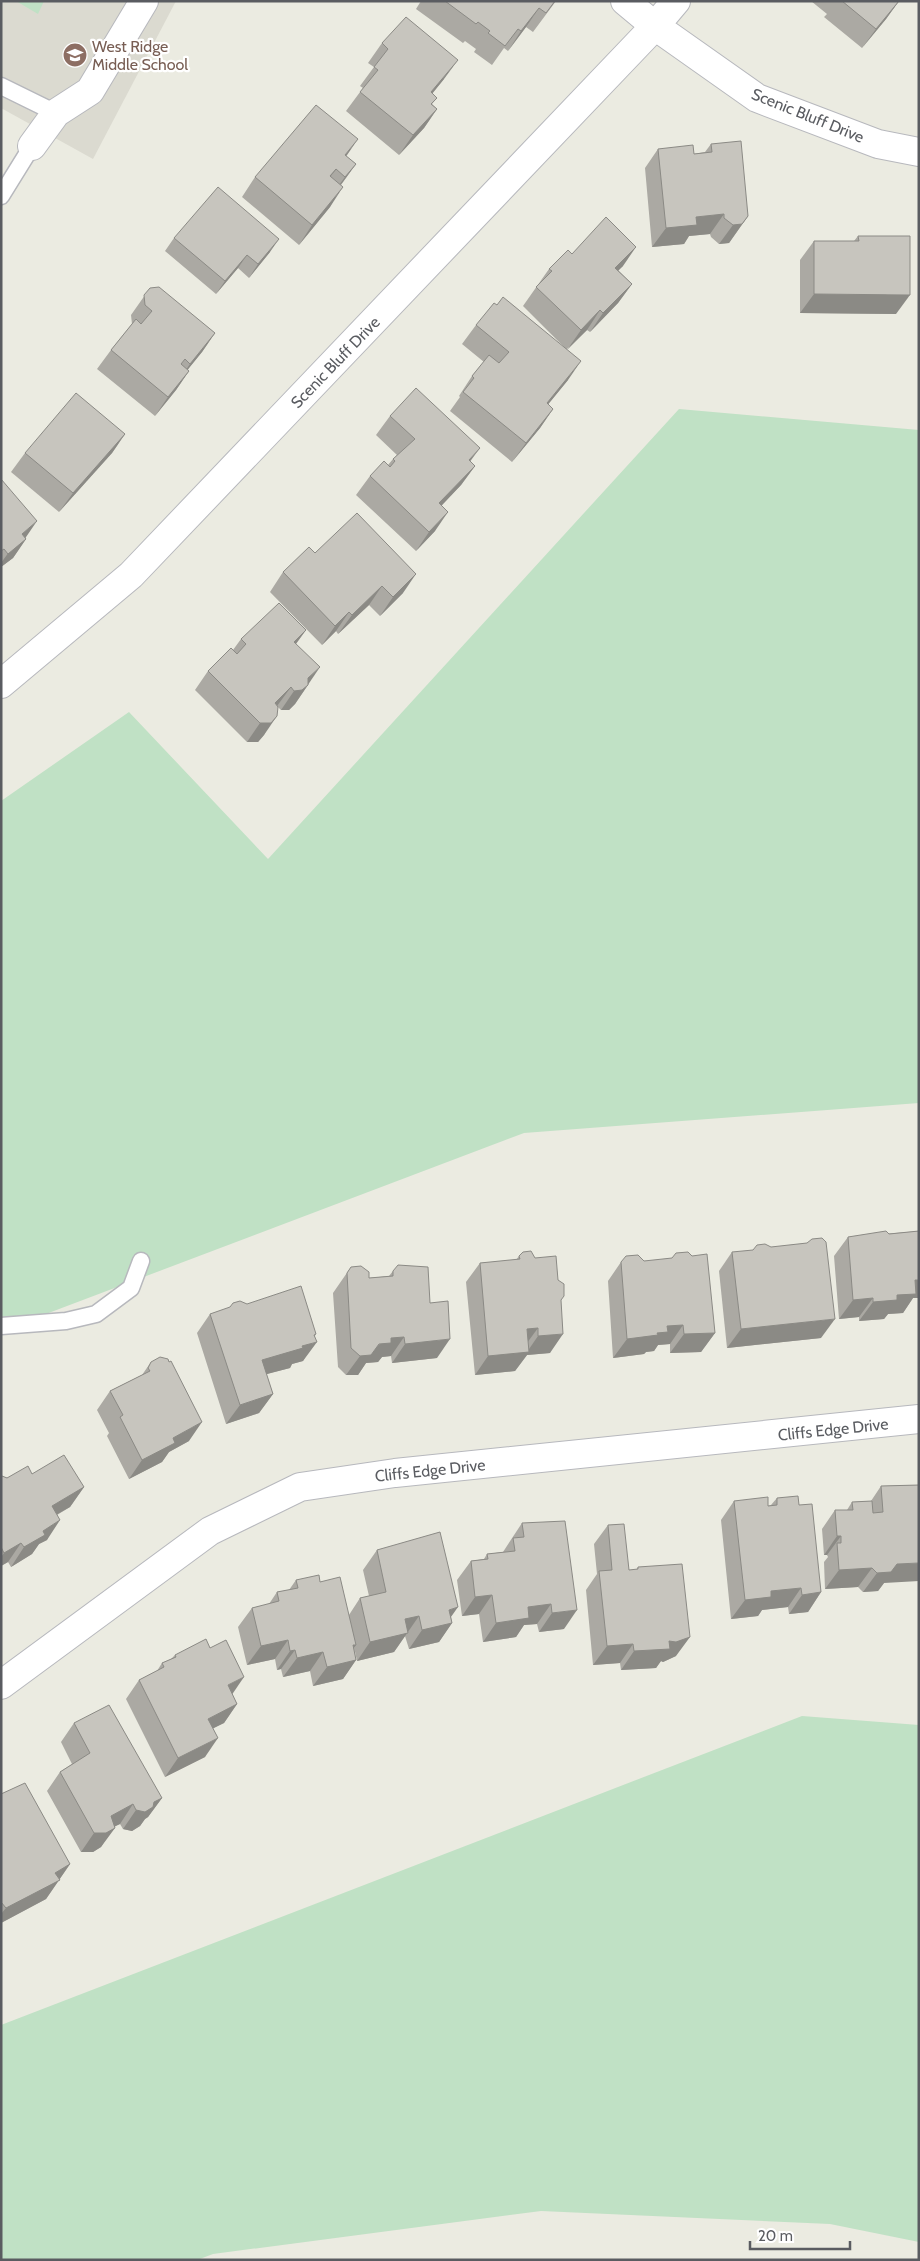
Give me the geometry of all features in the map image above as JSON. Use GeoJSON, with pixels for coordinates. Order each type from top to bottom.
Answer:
{"type":"FeatureCollection","features":[{"type":"Feature","properties":{"kind":"street"},"geometry":{"type":"LineString","coordinates":[[32,146],[56,113],[90,92],[144,1]]}},
{"type":"Feature","properties":{"kind":"street","name":"Scenic Bluff Drive"},"geometry":{"type":"LineString","coordinates":[[625,1],[655,26],[757,98],[878,144],[919,152]]}},
{"type":"Feature","properties":{"kind":"street","name":"Scenic Bluff Drive"},"geometry":{"type":"LineString","coordinates":[[1,684],[132,575],[655,26],[676,1]]}},
{"type":"Feature","properties":{"kind":"street","name":"Cliffs Edge Drive"},"geometry":{"type":"LineString","coordinates":[[1,1686],[210,1530],[300,1487],[394,1473],[919,1419]]}},
{"type":"Feature","properties":{"kind":"lane"},"geometry":{"type":"LineString","coordinates":[[1,86],[56,113]]}},
{"type":"Feature","properties":{"kind":"lane"},"geometry":{"type":"LineString","coordinates":[[1,196],[32,146]]}},
{"type":"Feature","properties":{"kind":"lane"},"geometry":{"type":"LineString","coordinates":[[1,1326],[66,1321],[96,1314],[131,1288],[141,1261]]}},
{"type":"Feature","properties":{"kind":"shaded area","name":"West Ridge Middle School"},"geometry":{"type":"Polygon","coordinates":[[[1,1],[176,1],[93,159],[1,108],[1,1]]]}},
{"type":"Feature","properties":{"kind":"green space"},"geometry":{"type":"Polygon","coordinates":[[[16,1],[44,1],[38,14],[16,1]]]}},
{"type":"Feature","properties":{"kind":"green space"},"geometry":{"type":"Polygon","coordinates":[[[679,409],[919,430],[919,1103],[524,1133],[1,1331],[1,801],[129,712],[268,859],[679,409]]]}},
{"type":"Feature","properties":{"kind":"green space"},"geometry":{"type":"Polygon","coordinates":[[[802,1716],[919,1725],[919,2242],[830,2224],[541,2211],[213,2254],[197,2260],[1,2260],[1,2025],[802,1716]]]}},
{"type":"Feature","properties":{"kind":"building"},"geometry":{"type":"Polygon","coordinates":[[[445,1],[555,1],[546,13],[539,8],[521,31],[518,29],[505,46],[488,33],[490,31],[478,22],[476,24],[445,1]]]}},
{"type":"Feature","properties":{"kind":"building"},"geometry":{"type":"Polygon","coordinates":[[[842,1],[899,1],[876,29],[842,1]]]}},
{"type":"Feature","properties":{"kind":"building"},"geometry":{"type":"Polygon","coordinates":[[[406,17],[458,60],[431,92],[437,98],[431,104],[437,109],[413,135],[360,92],[378,70],[374,67],[388,49],[382,43],[406,17]]]}},
{"type":"Feature","properties":{"kind":"building"},"geometry":{"type":"Polygon","coordinates":[[[316,105],[358,139],[345,155],[356,164],[345,177],[336,169],[330,176],[343,187],[312,225],[255,177],[316,105]]]}},
{"type":"Feature","properties":{"kind":"building"},"geometry":{"type":"Polygon","coordinates":[[[741,141],[748,216],[742,224],[733,225],[724,218],[724,214],[696,217],[697,225],[666,228],[658,149],[693,145],[694,154],[712,152],[711,144],[741,141]]]}},
{"type":"Feature","properties":{"kind":"building"},"geometry":{"type":"Polygon","coordinates":[[[218,187],[279,239],[258,264],[247,255],[225,281],[174,238],[218,187]]]}},
{"type":"Feature","properties":{"kind":"building"},"geometry":{"type":"Polygon","coordinates":[[[606,217],[636,247],[615,268],[632,284],[603,313],[600,310],[581,330],[536,287],[552,271],[549,269],[568,250],[572,254],[606,217]]]}},
{"type":"Feature","properties":{"kind":"building"},"geometry":{"type":"Polygon","coordinates":[[[858,236],[910,236],[910,295],[814,294],[814,241],[859,241],[858,236]]]}},
{"type":"Feature","properties":{"kind":"building"},"geometry":{"type":"Polygon","coordinates":[[[159,287],[215,333],[190,364],[185,359],[181,364],[189,371],[168,397],[111,350],[136,319],[141,324],[152,311],[145,305],[144,295],[150,288],[159,287]]]}},
{"type":"Feature","properties":{"kind":"building"},"geometry":{"type":"Polygon","coordinates":[[[503,297],[581,361],[547,403],[553,409],[526,443],[463,392],[474,378],[472,376],[489,355],[499,363],[509,352],[476,325],[494,303],[497,305],[503,297]]]}},
{"type":"Feature","properties":{"kind":"building"},"geometry":{"type":"Polygon","coordinates":[[[416,388],[480,448],[469,460],[475,466],[439,503],[448,512],[429,532],[370,476],[384,461],[390,467],[395,461],[393,459],[415,439],[390,416],[416,388]]]}},
{"type":"Feature","properties":{"kind":"building"},"geometry":{"type":"Polygon","coordinates":[[[76,393],[125,434],[73,493],[25,453],[76,393]]]}},
{"type":"Feature","properties":{"kind":"building"},"geometry":{"type":"Polygon","coordinates":[[[1,479],[37,521],[22,534],[26,539],[8,554],[4,549],[1,551],[1,479]]]}},
{"type":"Feature","properties":{"kind":"building"},"geometry":{"type":"Polygon","coordinates":[[[357,513],[416,574],[393,597],[382,586],[352,615],[349,612],[335,626],[283,572],[309,547],[315,553],[357,513]]]}},
{"type":"Feature","properties":{"kind":"building"},"geometry":{"type":"Polygon","coordinates":[[[279,603],[306,630],[294,642],[320,667],[308,678],[308,685],[302,690],[294,691],[291,687],[275,703],[278,707],[277,716],[271,723],[260,723],[208,671],[231,648],[237,654],[246,644],[241,639],[279,603]]]}},
{"type":"Feature","properties":{"kind":"building"},"geometry":{"type":"Polygon","coordinates":[[[886,1231],[889,1234],[919,1231],[919,1280],[915,1280],[916,1294],[897,1295],[897,1300],[873,1302],[873,1298],[853,1300],[848,1237],[886,1231]]]}},
{"type":"Feature","properties":{"kind":"building"},"geometry":{"type":"Polygon","coordinates":[[[822,1238],[826,1242],[835,1319],[741,1329],[732,1252],[753,1250],[757,1245],[765,1244],[771,1247],[807,1243],[812,1239],[822,1238]]]}},
{"type":"Feature","properties":{"kind":"building"},"geometry":{"type":"Polygon","coordinates":[[[531,1251],[535,1258],[556,1256],[558,1280],[564,1284],[564,1296],[561,1300],[563,1334],[538,1336],[538,1328],[527,1329],[529,1352],[488,1356],[480,1263],[520,1259],[519,1256],[523,1252],[531,1251]]]}},
{"type":"Feature","properties":{"kind":"building"},"geometry":{"type":"Polygon","coordinates":[[[688,1252],[692,1256],[707,1254],[715,1333],[684,1334],[683,1325],[667,1326],[668,1332],[627,1339],[621,1262],[626,1256],[638,1255],[644,1261],[672,1258],[676,1253],[688,1252]]]}},
{"type":"Feature","properties":{"kind":"building"},"geometry":{"type":"Polygon","coordinates":[[[398,1265],[428,1267],[430,1303],[448,1301],[450,1339],[405,1344],[404,1337],[391,1338],[391,1343],[379,1344],[371,1355],[360,1356],[351,1348],[347,1273],[351,1267],[361,1266],[369,1272],[369,1278],[393,1276],[393,1271],[398,1265]]]}},
{"type":"Feature","properties":{"kind":"building"},"geometry":{"type":"Polygon","coordinates":[[[301,1286],[317,1342],[262,1360],[273,1394],[240,1405],[210,1314],[230,1307],[233,1303],[240,1301],[247,1304],[301,1286]]]}},
{"type":"Feature","properties":{"kind":"building"},"geometry":{"type":"Polygon","coordinates":[[[160,1357],[168,1359],[169,1362],[171,1361],[202,1422],[173,1438],[175,1443],[142,1460],[120,1417],[123,1415],[110,1391],[150,1371],[148,1368],[151,1362],[160,1357]]]}},
{"type":"Feature","properties":{"kind":"building"},"geometry":{"type":"Polygon","coordinates":[[[64,1455],[84,1487],[52,1506],[60,1520],[43,1531],[45,1535],[24,1547],[21,1543],[4,1553],[1,1547],[1,1477],[7,1478],[28,1466],[32,1474],[64,1455]]]}},
{"type":"Feature","properties":{"kind":"building"},"geometry":{"type":"Polygon","coordinates":[[[919,1485],[919,1563],[897,1564],[891,1572],[877,1573],[872,1568],[839,1570],[837,1543],[841,1543],[841,1536],[837,1536],[835,1510],[853,1510],[852,1502],[872,1501],[873,1513],[883,1512],[881,1486],[919,1485]]]}},
{"type":"Feature","properties":{"kind":"building"},"geometry":{"type":"Polygon","coordinates":[[[798,1496],[799,1505],[812,1504],[821,1592],[802,1595],[801,1588],[771,1591],[771,1597],[745,1600],[734,1501],[768,1497],[768,1506],[777,1505],[777,1498],[798,1496]]]}},
{"type":"Feature","properties":{"kind":"building"},"geometry":{"type":"Polygon","coordinates":[[[565,1521],[577,1610],[552,1613],[551,1604],[528,1607],[529,1618],[496,1623],[492,1595],[475,1597],[471,1561],[488,1559],[487,1554],[515,1551],[513,1538],[524,1537],[522,1523],[565,1521]]]}},
{"type":"Feature","properties":{"kind":"building"},"geometry":{"type":"Polygon","coordinates":[[[624,1524],[629,1570],[638,1569],[638,1567],[682,1564],[690,1637],[676,1642],[669,1641],[670,1649],[634,1651],[633,1644],[607,1646],[599,1571],[612,1570],[608,1525],[624,1524]]]}},
{"type":"Feature","properties":{"kind":"building"},"geometry":{"type":"Polygon","coordinates":[[[440,1532],[458,1607],[449,1610],[452,1623],[422,1630],[419,1616],[405,1619],[408,1633],[370,1642],[360,1598],[386,1592],[377,1550],[440,1532]]]}},
{"type":"Feature","properties":{"kind":"building"},"geometry":{"type":"Polygon","coordinates":[[[319,1575],[320,1582],[340,1577],[356,1645],[353,1645],[356,1660],[327,1667],[323,1652],[297,1658],[295,1650],[290,1651],[288,1640],[261,1646],[252,1608],[279,1601],[277,1592],[298,1588],[296,1580],[319,1575]]]}},
{"type":"Feature","properties":{"kind":"building"},"geometry":{"type":"Polygon","coordinates":[[[206,1639],[210,1648],[226,1640],[244,1677],[228,1685],[237,1704],[208,1719],[218,1738],[178,1758],[139,1680],[164,1667],[162,1663],[176,1657],[175,1655],[206,1639]]]}},
{"type":"Feature","properties":{"kind":"building"},"geometry":{"type":"Polygon","coordinates":[[[109,1705],[162,1798],[154,1802],[153,1807],[145,1812],[136,1810],[133,1804],[111,1816],[115,1828],[106,1833],[94,1833],[60,1772],[90,1753],[74,1723],[109,1705]]]}},
{"type":"Feature","properties":{"kind":"building"},"geometry":{"type":"Polygon","coordinates":[[[25,1783],[70,1864],[55,1873],[60,1880],[6,1908],[1,1902],[1,1794],[25,1783]]]}},
{"type":"Feature","properties":{"kind":"place","name":"West Ridge Middle School"},"geometry":{"type":"Point","coordinates":[75,55]}}]}
